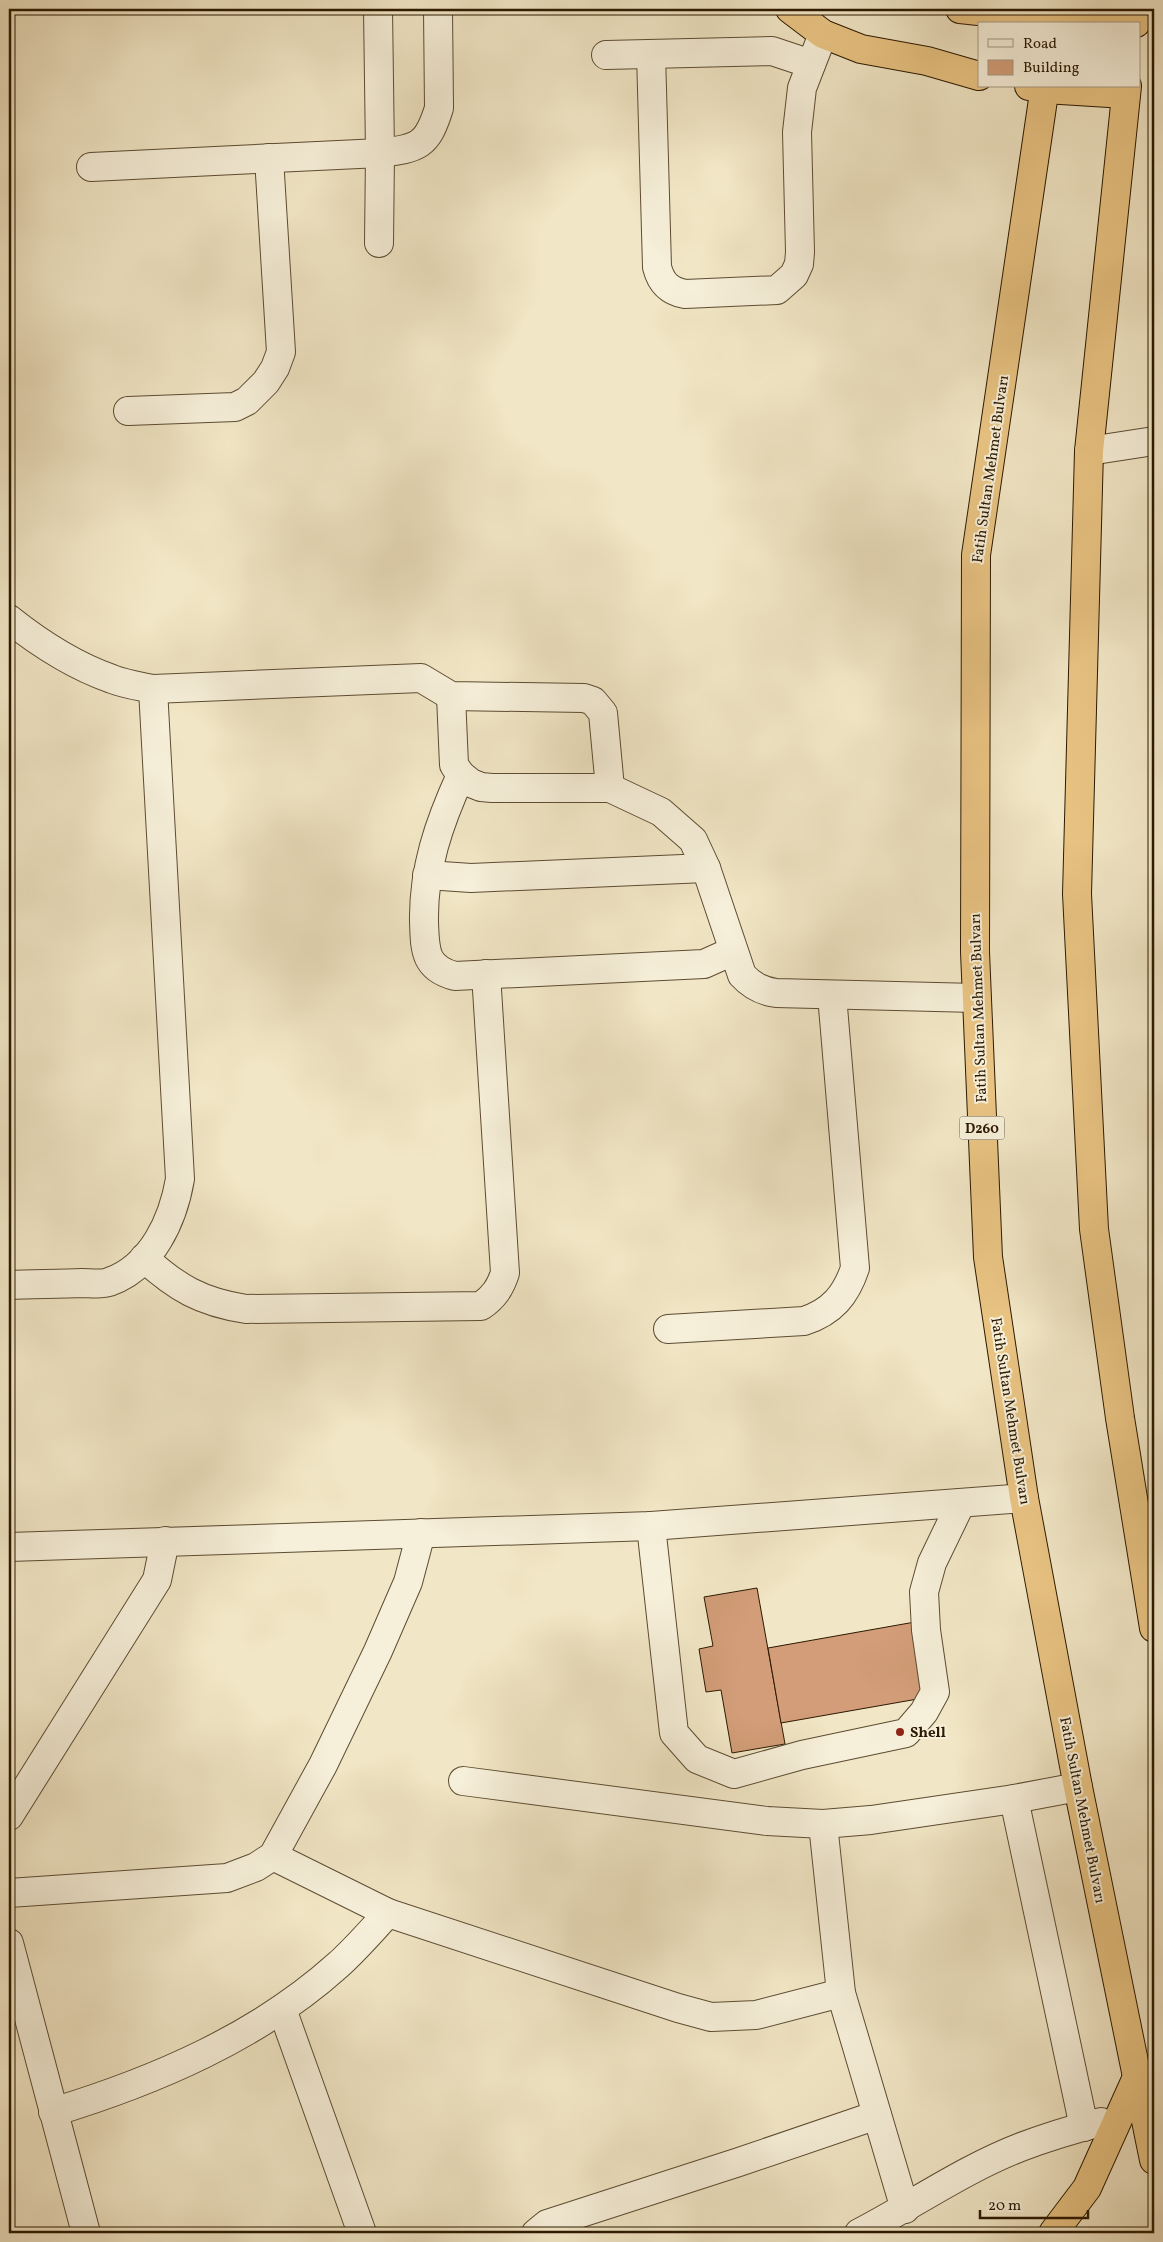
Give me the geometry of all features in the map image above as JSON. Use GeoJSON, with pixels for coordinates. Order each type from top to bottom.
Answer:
{"type":"FeatureCollection","features":[{"type":"Feature","properties":{"kind":"highway"},"geometry":{"type":"LineString","coordinates":[[790,9],[823,34],[862,49],[927,61],[978,76]]}},
{"type":"Feature","properties":{"kind":"highway"},"geometry":{"type":"LineString","coordinates":[[960,9],[1055,16],[1137,18]]}},
{"type":"Feature","properties":{"kind":"highway","name":"Fatih Sultan Mehmet Bulvarı"},"geometry":{"type":"LineString","coordinates":[[1040,88],[976,555],[975,952],[988,1258],[1024,1498],[1078,1787],[1154,2160]]}},
{"type":"Feature","properties":{"kind":"highway"},"geometry":{"type":"LineString","coordinates":[[1069,88],[1126,90],[1088,451],[1077,894],[1094,1229],[1120,1418],[1154,1628]]}},
{"type":"Feature","properties":{"kind":"highway"},"geometry":{"type":"LineString","coordinates":[[1053,2233],[1088,2188],[1138,2074]]}},
{"type":"Feature","properties":{"kind":"street"},"geometry":{"type":"LineString","coordinates":[[378,9],[379,243]]}},
{"type":"Feature","properties":{"kind":"street"},"geometry":{"type":"LineString","coordinates":[[91,168],[380,153],[411,149],[426,137],[434,123],[439,108],[438,9]]}},
{"type":"Feature","properties":{"kind":"street"},"geometry":{"type":"LineString","coordinates":[[651,54],[657,267],[660,278],[666,286],[675,292],[685,294],[777,290],[794,275],[799,264],[797,132],[802,88],[823,34]]}},
{"type":"Feature","properties":{"kind":"street"},"geometry":{"type":"LineString","coordinates":[[606,55],[772,51],[811,64]]}},
{"type":"Feature","properties":{"kind":"street"},"geometry":{"type":"LineString","coordinates":[[128,411],[235,407],[257,392],[275,368],[281,352],[269,158]]}},
{"type":"Feature","properties":{"kind":"street"},"geometry":{"type":"LineString","coordinates":[[1088,451],[1154,441]]}},
{"type":"Feature","properties":{"kind":"street"},"geometry":{"type":"LineString","coordinates":[[9,619],[25,632],[70,660],[112,680],[153,689],[421,678],[451,696],[584,698],[593,700],[603,713],[610,788]]}},
{"type":"Feature","properties":{"kind":"street"},"geometry":{"type":"LineString","coordinates":[[9,1285],[108,1282],[127,1272],[144,1258],[158,1241],[169,1222],[176,1201],[180,1179],[153,689]]}},
{"type":"Feature","properties":{"kind":"street"},"geometry":{"type":"LineString","coordinates":[[451,696],[454,765],[461,775],[476,785],[492,788],[610,788],[661,812],[694,840],[706,868],[742,975],[760,989],[776,993],[976,998]]}},
{"type":"Feature","properties":{"kind":"street"},"geometry":{"type":"LineString","coordinates":[[461,775],[442,818],[427,876],[424,902],[425,949],[427,956],[432,963],[446,974],[455,976],[704,964],[733,951]]}},
{"type":"Feature","properties":{"kind":"street"},"geometry":{"type":"LineString","coordinates":[[427,876],[471,878],[706,868]]}},
{"type":"Feature","properties":{"kind":"street"},"geometry":{"type":"LineString","coordinates":[[144,1258],[168,1280],[188,1292],[208,1301],[246,1309],[481,1306],[490,1300],[496,1293],[505,1273],[486,974]]}},
{"type":"Feature","properties":{"kind":"street"},"geometry":{"type":"LineString","coordinates":[[668,1329],[804,1321],[829,1309],[840,1300],[850,1285],[855,1268],[832,995]]}},
{"type":"Feature","properties":{"kind":"street"},"geometry":{"type":"LineString","coordinates":[[9,1547],[651,1526],[1024,1498]]}},
{"type":"Feature","properties":{"kind":"street"},"geometry":{"type":"LineString","coordinates":[[651,1526],[674,1732],[697,1760],[734,1774],[802,1755],[906,1733],[924,1712],[935,1692],[926,1630],[924,1592],[932,1563],[960,1503]]}},
{"type":"Feature","properties":{"kind":"street"},"geometry":{"type":"LineString","coordinates":[[9,1893],[227,1878],[256,1867],[273,1856],[323,1765],[378,1651],[408,1582],[421,1533]]}},
{"type":"Feature","properties":{"kind":"street"},"geometry":{"type":"LineString","coordinates":[[9,1816],[157,1580],[166,1541]]}},
{"type":"Feature","properties":{"kind":"street"},"geometry":{"type":"LineString","coordinates":[[463,1781],[767,1821],[823,1824],[871,1820],[1014,1799],[1078,1787]]}},
{"type":"Feature","properties":{"kind":"street"},"geometry":{"type":"LineString","coordinates":[[1014,1799],[1084,2126]]}},
{"type":"Feature","properties":{"kind":"street"},"geometry":{"type":"LineString","coordinates":[[823,1824],[841,1993],[905,2209]]}},
{"type":"Feature","properties":{"kind":"street"},"geometry":{"type":"LineString","coordinates":[[273,1856],[388,1913],[678,2008],[711,2017],[756,2015],[841,1993]]}},
{"type":"Feature","properties":{"kind":"street"},"geometry":{"type":"LineString","coordinates":[[53,2112],[110,2094],[193,2060],[282,2009],[338,1965],[388,1913]]}},
{"type":"Feature","properties":{"kind":"street"},"geometry":{"type":"LineString","coordinates":[[9,1943],[86,2233]]}},
{"type":"Feature","properties":{"kind":"street"},"geometry":{"type":"LineString","coordinates":[[282,2009],[362,2233]]}},
{"type":"Feature","properties":{"kind":"street"},"geometry":{"type":"LineString","coordinates":[[536,2233],[547,2224],[713,2171],[877,2115]]}},
{"type":"Feature","properties":{"kind":"street"},"geometry":{"type":"LineString","coordinates":[[858,2233],[905,2209],[942,2186],[1004,2155],[1084,2126],[1119,2117]]}},
{"type":"Feature","properties":{"kind":"building"},"geometry":{"type":"Polygon","coordinates":[[[757,1588],[785,1744],[732,1753],[721,1690],[706,1692],[699,1649],[713,1646],[704,1597],[757,1588]]]}},
{"type":"Feature","properties":{"kind":"building"},"geometry":{"type":"Polygon","coordinates":[[[915,1622],[929,1697],[781,1723],[768,1648],[915,1622]]]}},
{"type":"Feature","properties":{"kind":"place","name":"Shell"},"geometry":{"type":"Point","coordinates":[900,1732]}}]}
